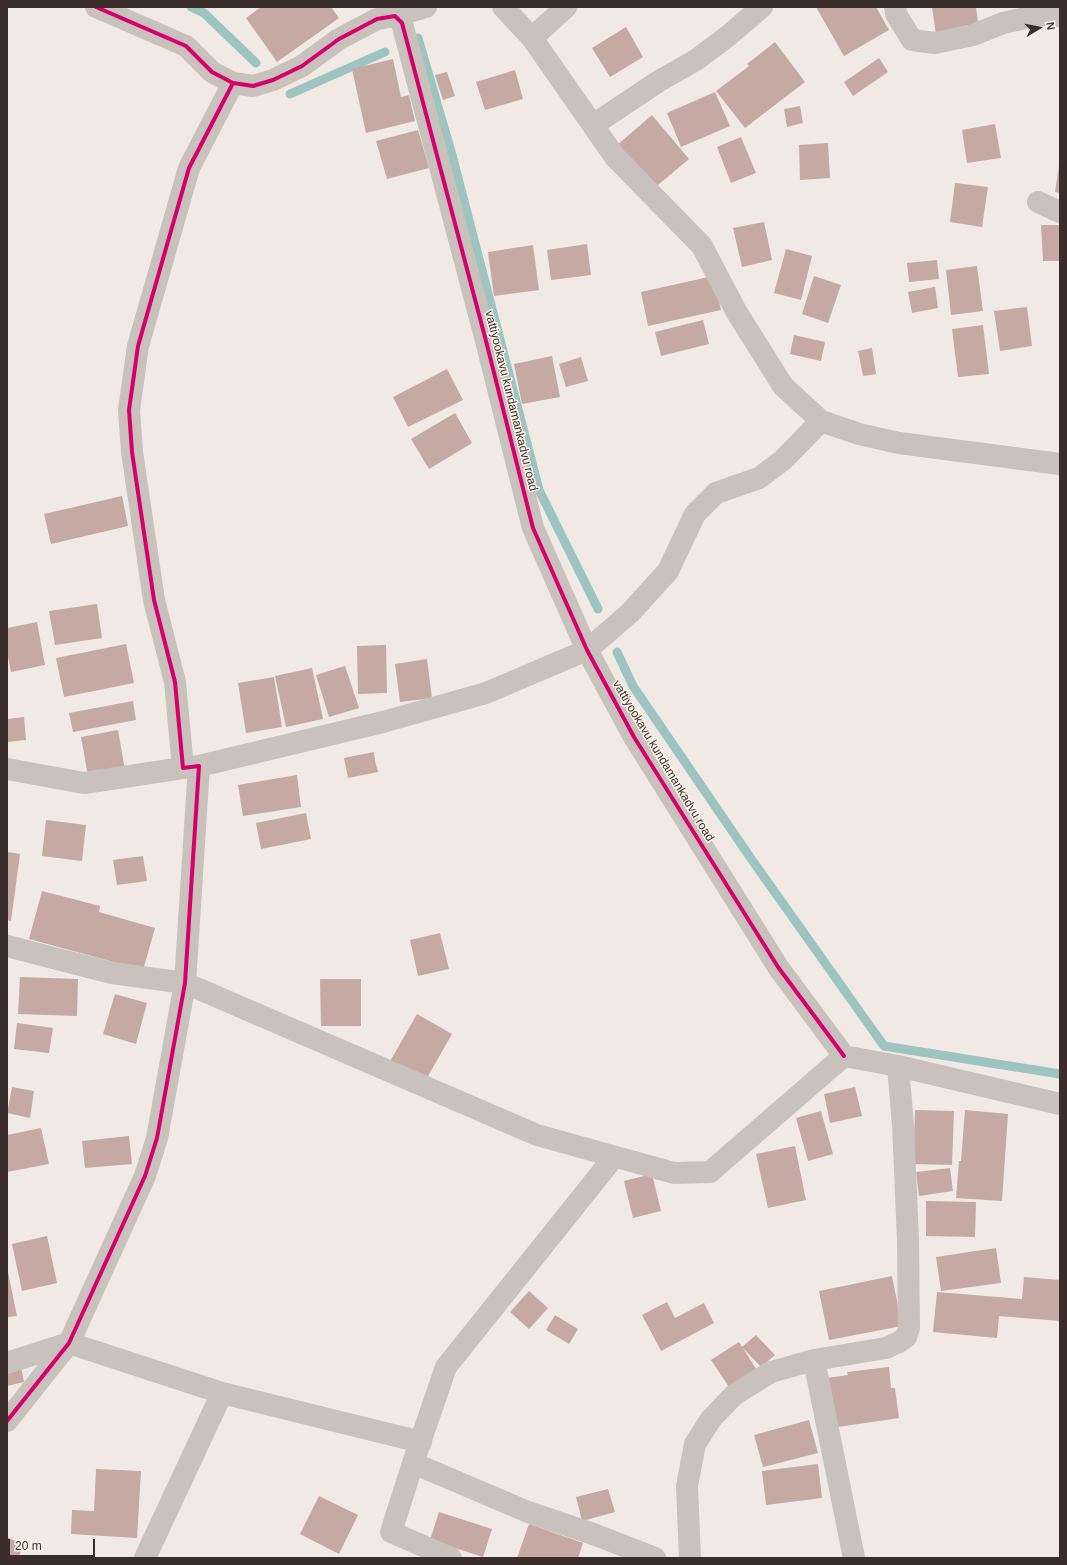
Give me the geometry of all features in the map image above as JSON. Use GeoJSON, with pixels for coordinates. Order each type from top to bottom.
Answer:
{"type":"FeatureCollection","features":[{"type":"Feature","properties":{"kind":"street"},"geometry":{"type":"LineString","coordinates":[[96,7],[186,46],[212,72],[233,83],[253,86],[273,80],[302,66],[339,39],[377,18],[395,16],[426,7]]}},
{"type":"Feature","properties":{"kind":"street"},"geometry":{"type":"LineString","coordinates":[[503,7],[532,38],[615,157],[702,246],[736,310],[783,386],[821,421],[859,434],[899,443],[1060,464]]}},
{"type":"Feature","properties":{"kind":"street"},"geometry":{"type":"LineString","coordinates":[[532,38],[566,7]]}},
{"type":"Feature","properties":{"kind":"street"},"geometry":{"type":"LineString","coordinates":[[593,125],[658,81],[696,60],[728,36],[762,7]]}},
{"type":"Feature","properties":{"kind":"street"},"geometry":{"type":"LineString","coordinates":[[895,7],[896,14],[912,40],[935,43],[972,34],[1003,23],[1047,13]]}},
{"type":"Feature","properties":{"kind":"street","name":"vattiyookavu kundamankadvu road"},"geometry":{"type":"LineString","coordinates":[[395,16],[402,23],[486,341],[533,528],[587,650],[634,737],[778,967],[844,1056]]}},
{"type":"Feature","properties":{"kind":"street"},"geometry":{"type":"LineString","coordinates":[[7,1421],[69,1343],[145,1176],[157,1138],[185,983],[191,767],[176,682],[154,600],[132,452],[129,410],[138,346],[189,168],[233,83]]}},
{"type":"Feature","properties":{"kind":"street"},"geometry":{"type":"LineString","coordinates":[[1038,202],[1060,212]]}},
{"type":"Feature","properties":{"kind":"street"},"geometry":{"type":"LineString","coordinates":[[7,769],[84,783],[191,767],[383,722],[486,693],[587,650],[630,613],[668,571],[695,514],[716,493],[759,478],[783,460],[821,421]]}},
{"type":"Feature","properties":{"kind":"street"},"geometry":{"type":"LineString","coordinates":[[7,946],[112,973],[185,983],[537,1135],[674,1173],[710,1172],[844,1056],[898,1066],[1060,1104]]}},
{"type":"Feature","properties":{"kind":"street"},"geometry":{"type":"LineString","coordinates":[[690,1558],[686,1486],[695,1444],[711,1419],[734,1395],[772,1372],[814,1360],[886,1348],[899,1342],[906,1336],[909,1328],[907,1217],[903,1125],[898,1066]]}},
{"type":"Feature","properties":{"kind":"street"},"geometry":{"type":"LineString","coordinates":[[451,1558],[391,1532],[446,1367],[614,1157]]}},
{"type":"Feature","properties":{"kind":"street"},"geometry":{"type":"LineString","coordinates":[[7,1363],[69,1343],[222,1393],[421,1442]]}},
{"type":"Feature","properties":{"kind":"street"},"geometry":{"type":"LineString","coordinates":[[814,1360],[854,1558]]}},
{"type":"Feature","properties":{"kind":"street"},"geometry":{"type":"LineString","coordinates":[[145,1558],[222,1393]]}},
{"type":"Feature","properties":{"kind":"street"},"geometry":{"type":"LineString","coordinates":[[413,1463],[528,1512],[596,1535],[655,1558]]}},
{"type":"Feature","properties":{"kind":"building"},"geometry":{"type":"Polygon","coordinates":[[[261,7],[331,7],[339,18],[277,62],[246,18],[261,7]]]}},
{"type":"Feature","properties":{"kind":"building"},"geometry":{"type":"Polygon","coordinates":[[[816,7],[876,7],[889,30],[844,56],[816,7]]]}},
{"type":"Feature","properties":{"kind":"building"},"geometry":{"type":"Polygon","coordinates":[[[932,7],[976,7],[979,29],[936,35],[932,7]]]}},
{"type":"Feature","properties":{"kind":"building"},"geometry":{"type":"Polygon","coordinates":[[[626,27],[643,57],[610,77],[592,48],[626,27]]]}},
{"type":"Feature","properties":{"kind":"building"},"geometry":{"type":"Polygon","coordinates":[[[775,42],[805,82],[745,128],[716,91],[749,66],[747,64],[775,42]]]}},
{"type":"Feature","properties":{"kind":"building"},"geometry":{"type":"Polygon","coordinates":[[[879,58],[888,72],[853,96],[844,82],[879,58]]]}},
{"type":"Feature","properties":{"kind":"building"},"geometry":{"type":"Polygon","coordinates":[[[393,59],[401,97],[409,95],[415,121],[366,133],[352,69],[393,59]]]}},
{"type":"Feature","properties":{"kind":"building"},"geometry":{"type":"Polygon","coordinates":[[[515,70],[523,99],[485,110],[476,82],[515,70]]]}},
{"type":"Feature","properties":{"kind":"building"},"geometry":{"type":"Polygon","coordinates":[[[447,72],[455,96],[443,100],[435,75],[447,72]]]}},
{"type":"Feature","properties":{"kind":"building"},"geometry":{"type":"Polygon","coordinates":[[[715,92],[730,126],[681,147],[667,113],[715,92]]]}},
{"type":"Feature","properties":{"kind":"building"},"geometry":{"type":"Polygon","coordinates":[[[800,106],[803,123],[787,127],[784,109],[800,106]]]}},
{"type":"Feature","properties":{"kind":"building"},"geometry":{"type":"Polygon","coordinates":[[[652,115],[689,159],[652,190],[616,146],[652,115]]]}},
{"type":"Feature","properties":{"kind":"building"},"geometry":{"type":"Polygon","coordinates":[[[995,124],[1001,158],[967,163],[962,130],[995,124]]]}},
{"type":"Feature","properties":{"kind":"building"},"geometry":{"type":"Polygon","coordinates":[[[418,130],[429,168],[387,179],[376,141],[418,130]]]}},
{"type":"Feature","properties":{"kind":"building"},"geometry":{"type":"Polygon","coordinates":[[[741,137],[756,173],[731,183],[717,147],[741,137]]]}},
{"type":"Feature","properties":{"kind":"building"},"geometry":{"type":"Polygon","coordinates":[[[828,143],[830,178],[800,180],[799,145],[828,143]]]}},
{"type":"Feature","properties":{"kind":"building"},"geometry":{"type":"Polygon","coordinates":[[[1060,166],[1060,193],[1055,192],[1060,166]]]}},
{"type":"Feature","properties":{"kind":"building"},"geometry":{"type":"Polygon","coordinates":[[[955,183],[988,187],[982,227],[950,222],[955,183]]]}},
{"type":"Feature","properties":{"kind":"building"},"geometry":{"type":"Polygon","coordinates":[[[764,222],[772,260],[742,267],[733,228],[764,222]]]}},
{"type":"Feature","properties":{"kind":"building"},"geometry":{"type":"Polygon","coordinates":[[[1041,225],[1060,225],[1060,261],[1043,261],[1041,225]]]}},
{"type":"Feature","properties":{"kind":"building"},"geometry":{"type":"Polygon","coordinates":[[[587,244],[591,275],[551,280],[547,250],[587,244]]]}},
{"type":"Feature","properties":{"kind":"building"},"geometry":{"type":"Polygon","coordinates":[[[533,245],[539,290],[494,296],[488,252],[533,245]]]}},
{"type":"Feature","properties":{"kind":"building"},"geometry":{"type":"Polygon","coordinates":[[[786,249],[812,256],[801,300],[774,293],[786,249]]]}},
{"type":"Feature","properties":{"kind":"building"},"geometry":{"type":"Polygon","coordinates":[[[937,260],[939,279],[909,282],[907,263],[937,260]]]}},
{"type":"Feature","properties":{"kind":"building"},"geometry":{"type":"Polygon","coordinates":[[[977,266],[983,311],[951,315],[946,270],[977,266]]]}},
{"type":"Feature","properties":{"kind":"building"},"geometry":{"type":"Polygon","coordinates":[[[713,276],[721,310],[648,326],[641,292],[713,276]]]}},
{"type":"Feature","properties":{"kind":"building"},"geometry":{"type":"Polygon","coordinates":[[[814,276],[841,285],[828,323],[802,314],[814,276]]]}},
{"type":"Feature","properties":{"kind":"building"},"geometry":{"type":"Polygon","coordinates":[[[935,287],[938,308],[912,313],[908,292],[935,287]]]}},
{"type":"Feature","properties":{"kind":"building"},"geometry":{"type":"Polygon","coordinates":[[[1027,307],[1032,346],[1000,351],[994,311],[1027,307]]]}},
{"type":"Feature","properties":{"kind":"building"},"geometry":{"type":"Polygon","coordinates":[[[703,320],[709,344],[661,356],[655,332],[703,320]]]}},
{"type":"Feature","properties":{"kind":"building"},"geometry":{"type":"Polygon","coordinates":[[[983,325],[989,374],[958,377],[952,329],[983,325]]]}},
{"type":"Feature","properties":{"kind":"building"},"geometry":{"type":"Polygon","coordinates":[[[794,335],[825,342],[821,361],[790,354],[794,335]]]}},
{"type":"Feature","properties":{"kind":"building"},"geometry":{"type":"Polygon","coordinates":[[[872,348],[876,374],[863,376],[858,351],[872,348]]]}},
{"type":"Feature","properties":{"kind":"building"},"geometry":{"type":"Polygon","coordinates":[[[552,356],[560,397],[522,404],[514,364],[552,356]]]}},
{"type":"Feature","properties":{"kind":"building"},"geometry":{"type":"Polygon","coordinates":[[[581,357],[588,381],[566,387],[559,364],[581,357]]]}},
{"type":"Feature","properties":{"kind":"building"},"geometry":{"type":"Polygon","coordinates":[[[447,369],[463,400],[408,427],[393,397],[447,369]]]}},
{"type":"Feature","properties":{"kind":"building"},"geometry":{"type":"Polygon","coordinates":[[[455,413],[472,443],[429,469],[411,439],[455,413]]]}},
{"type":"Feature","properties":{"kind":"building"},"geometry":{"type":"Polygon","coordinates":[[[122,496],[128,526],[51,544],[44,514],[122,496]]]}},
{"type":"Feature","properties":{"kind":"building"},"geometry":{"type":"Polygon","coordinates":[[[97,604],[102,638],[55,645],[49,611],[97,604]]]}},
{"type":"Feature","properties":{"kind":"building"},"geometry":{"type":"Polygon","coordinates":[[[37,622],[45,665],[11,672],[7,652],[7,628],[37,622]]]}},
{"type":"Feature","properties":{"kind":"building"},"geometry":{"type":"Polygon","coordinates":[[[126,644],[134,683],[64,697],[56,658],[126,644]]]}},
{"type":"Feature","properties":{"kind":"building"},"geometry":{"type":"Polygon","coordinates":[[[386,645],[387,693],[358,694],[357,646],[386,645]]]}},
{"type":"Feature","properties":{"kind":"building"},"geometry":{"type":"Polygon","coordinates":[[[427,659],[432,698],[400,702],[395,664],[427,659]]]}},
{"type":"Feature","properties":{"kind":"building"},"geometry":{"type":"Polygon","coordinates":[[[345,666],[359,708],[329,717],[316,675],[345,666]]]}},
{"type":"Feature","properties":{"kind":"building"},"geometry":{"type":"Polygon","coordinates":[[[312,668],[323,719],[286,727],[275,676],[312,668]]]}},
{"type":"Feature","properties":{"kind":"building"},"geometry":{"type":"Polygon","coordinates":[[[274,677],[282,727],[246,733],[238,683],[274,677]]]}},
{"type":"Feature","properties":{"kind":"building"},"geometry":{"type":"Polygon","coordinates":[[[133,701],[136,720],[73,732],[69,713],[133,701]]]}},
{"type":"Feature","properties":{"kind":"building"},"geometry":{"type":"Polygon","coordinates":[[[24,717],[26,740],[7,742],[7,719],[24,717]]]}},
{"type":"Feature","properties":{"kind":"building"},"geometry":{"type":"Polygon","coordinates":[[[118,730],[125,770],[88,776],[81,737],[118,730]]]}},
{"type":"Feature","properties":{"kind":"building"},"geometry":{"type":"Polygon","coordinates":[[[374,752],[378,772],[348,778],[344,758],[374,752]]]}},
{"type":"Feature","properties":{"kind":"building"},"geometry":{"type":"Polygon","coordinates":[[[297,775],[301,807],[243,816],[238,785],[297,775]]]}},
{"type":"Feature","properties":{"kind":"building"},"geometry":{"type":"Polygon","coordinates":[[[306,813],[311,839],[261,849],[256,823],[306,813]]]}},
{"type":"Feature","properties":{"kind":"building"},"geometry":{"type":"Polygon","coordinates":[[[46,820],[86,825],[82,861],[42,856],[46,820]]]}},
{"type":"Feature","properties":{"kind":"building"},"geometry":{"type":"Polygon","coordinates":[[[7,852],[20,854],[11,921],[7,920],[7,852]]]}},
{"type":"Feature","properties":{"kind":"building"},"geometry":{"type":"Polygon","coordinates":[[[143,856],[147,881],[117,885],[113,860],[143,856]]]}},
{"type":"Feature","properties":{"kind":"building"},"geometry":{"type":"Polygon","coordinates":[[[42,891],[100,906],[99,912],[155,928],[143,970],[29,939],[42,891]]]}},
{"type":"Feature","properties":{"kind":"building"},"geometry":{"type":"Polygon","coordinates":[[[440,933],[449,969],[418,976],[410,940],[440,933]]]}},
{"type":"Feature","properties":{"kind":"building"},"geometry":{"type":"Polygon","coordinates":[[[20,977],[78,979],[77,1016],[18,1014],[20,977]]]}},
{"type":"Feature","properties":{"kind":"building"},"geometry":{"type":"Polygon","coordinates":[[[320,979],[361,979],[361,1026],[321,1026],[320,979]]]}},
{"type":"Feature","properties":{"kind":"building"},"geometry":{"type":"Polygon","coordinates":[[[115,994],[147,1003],[136,1044],[103,1034],[115,994]]]}},
{"type":"Feature","properties":{"kind":"building"},"geometry":{"type":"Polygon","coordinates":[[[417,1014],[452,1034],[423,1085],[388,1065],[417,1014]]]}},
{"type":"Feature","properties":{"kind":"building"},"geometry":{"type":"Polygon","coordinates":[[[17,1023],[53,1028],[49,1053],[14,1049],[17,1023]]]}},
{"type":"Feature","properties":{"kind":"building"},"geometry":{"type":"Polygon","coordinates":[[[12,1087],[34,1091],[30,1118],[7,1113],[12,1087]]]}},
{"type":"Feature","properties":{"kind":"building"},"geometry":{"type":"Polygon","coordinates":[[[855,1087],[862,1116],[830,1123],[824,1094],[855,1087]]]}},
{"type":"Feature","properties":{"kind":"building"},"geometry":{"type":"Polygon","coordinates":[[[915,1110],[954,1111],[952,1165],[913,1164],[915,1110]]]}},
{"type":"Feature","properties":{"kind":"building"},"geometry":{"type":"Polygon","coordinates":[[[965,1110],[1008,1114],[1002,1201],[956,1198],[959,1161],[961,1161],[965,1110]]]}},
{"type":"Feature","properties":{"kind":"building"},"geometry":{"type":"Polygon","coordinates":[[[821,1111],[833,1154],[808,1161],[796,1118],[821,1111]]]}},
{"type":"Feature","properties":{"kind":"building"},"geometry":{"type":"Polygon","coordinates":[[[41,1128],[49,1164],[7,1172],[7,1135],[41,1128]]]}},
{"type":"Feature","properties":{"kind":"building"},"geometry":{"type":"Polygon","coordinates":[[[129,1136],[132,1164],[85,1168],[82,1141],[129,1136]]]}},
{"type":"Feature","properties":{"kind":"building"},"geometry":{"type":"Polygon","coordinates":[[[795,1146],[806,1200],[768,1208],[756,1154],[795,1146]]]}},
{"type":"Feature","properties":{"kind":"building"},"geometry":{"type":"Polygon","coordinates":[[[950,1168],[953,1191],[919,1196],[916,1172],[950,1168]]]}},
{"type":"Feature","properties":{"kind":"building"},"geometry":{"type":"Polygon","coordinates":[[[652,1174],[661,1211],[633,1218],[624,1181],[652,1174]]]}},
{"type":"Feature","properties":{"kind":"building"},"geometry":{"type":"Polygon","coordinates":[[[926,1201],[976,1202],[975,1237],[926,1236],[926,1201]]]}},
{"type":"Feature","properties":{"kind":"building"},"geometry":{"type":"Polygon","coordinates":[[[47,1236],[57,1283],[22,1291],[12,1244],[47,1236]]]}},
{"type":"Feature","properties":{"kind":"building"},"geometry":{"type":"Polygon","coordinates":[[[996,1248],[1001,1283],[941,1291],[936,1257],[996,1248]]]}},
{"type":"Feature","properties":{"kind":"building"},"geometry":{"type":"Polygon","coordinates":[[[7,1267],[17,1316],[7,1317],[7,1267]]]}},
{"type":"Feature","properties":{"kind":"building"},"geometry":{"type":"Polygon","coordinates":[[[892,1276],[902,1326],[829,1340],[819,1291],[892,1276]]]}},
{"type":"Feature","properties":{"kind":"building"},"geometry":{"type":"Polygon","coordinates":[[[1024,1277],[1060,1280],[1060,1321],[999,1316],[997,1338],[933,1332],[937,1292],[1022,1299],[1024,1277]]]}},
{"type":"Feature","properties":{"kind":"building"},"geometry":{"type":"Polygon","coordinates":[[[529,1291],[548,1308],[529,1329],[510,1312],[529,1291]]]}},
{"type":"Feature","properties":{"kind":"building"},"geometry":{"type":"Polygon","coordinates":[[[667,1302],[675,1318],[704,1303],[714,1323],[661,1351],[642,1315],[667,1302]]]}},
{"type":"Feature","properties":{"kind":"building"},"geometry":{"type":"Polygon","coordinates":[[[555,1315],[578,1329],[569,1344],[546,1330],[555,1315]]]}},
{"type":"Feature","properties":{"kind":"building"},"geometry":{"type":"Polygon","coordinates":[[[756,1335],[775,1355],[761,1367],[742,1347],[756,1335]]]}},
{"type":"Feature","properties":{"kind":"building"},"geometry":{"type":"Polygon","coordinates":[[[739,1342],[758,1372],[731,1390],[711,1360],[739,1342]]]}},
{"type":"Feature","properties":{"kind":"building"},"geometry":{"type":"Polygon","coordinates":[[[20,1361],[24,1382],[7,1386],[7,1363],[20,1361]]]}},
{"type":"Feature","properties":{"kind":"building"},"geometry":{"type":"Polygon","coordinates":[[[889,1367],[891,1388],[895,1388],[899,1418],[838,1427],[827,1378],[848,1375],[847,1372],[889,1367]]]}},
{"type":"Feature","properties":{"kind":"building"},"geometry":{"type":"Polygon","coordinates":[[[809,1420],[818,1453],[763,1467],[754,1435],[809,1420]]]}},
{"type":"Feature","properties":{"kind":"building"},"geometry":{"type":"Polygon","coordinates":[[[818,1464],[822,1498],[766,1505],[762,1471],[818,1464]]]}},
{"type":"Feature","properties":{"kind":"building"},"geometry":{"type":"Polygon","coordinates":[[[96,1469],[141,1471],[137,1538],[71,1534],[72,1510],[94,1511],[96,1469]]]}},
{"type":"Feature","properties":{"kind":"building"},"geometry":{"type":"Polygon","coordinates":[[[608,1489],[615,1512],[582,1521],[576,1497],[608,1489]]]}},
{"type":"Feature","properties":{"kind":"building"},"geometry":{"type":"Polygon","coordinates":[[[319,1496],[358,1515],[339,1554],[300,1534],[319,1496]]]}},
{"type":"Feature","properties":{"kind":"building"},"geometry":{"type":"Polygon","coordinates":[[[439,1512],[492,1529],[483,1557],[430,1540],[439,1512]]]}},
{"type":"Feature","properties":{"kind":"building"},"geometry":{"type":"Polygon","coordinates":[[[529,1524],[583,1543],[578,1558],[517,1558],[529,1524]]]}},
{"type":"Feature","properties":{"kind":"building"},"geometry":{"type":"Polygon","coordinates":[[[7,1537],[24,1545],[18,1558],[7,1558],[7,1537]]]}},
{"type":"Feature","properties":{"kind":"waterway"},"geometry":{"type":"LineString","coordinates":[[191,7],[204,13],[256,63]]}},
{"type":"Feature","properties":{"kind":"waterway"},"geometry":{"type":"LineString","coordinates":[[418,38],[452,155],[539,490],[598,609]]}},
{"type":"Feature","properties":{"kind":"waterway"},"geometry":{"type":"LineString","coordinates":[[290,94],[385,52]]}},
{"type":"Feature","properties":{"kind":"waterway"},"geometry":{"type":"LineString","coordinates":[[617,652],[633,686],[752,860],[884,1046],[1060,1074]]}},
{"type":"Feature","properties":{"kind":"cycle path"},"geometry":{"type":"LineString","coordinates":[[96,7],[186,46],[212,72],[233,83],[253,86],[273,80],[302,66],[339,39],[377,19],[395,16],[402,23],[486,341],[533,528],[587,650],[634,737],[778,967],[844,1056]]}},
{"type":"Feature","properties":{"kind":"cycle path"},"geometry":{"type":"LineString","coordinates":[[7,1421],[69,1343],[145,1176],[157,1138],[185,983],[199,766],[183,768],[175,682],[154,600],[132,452],[129,410],[138,346],[189,168],[233,83]]}}]}
